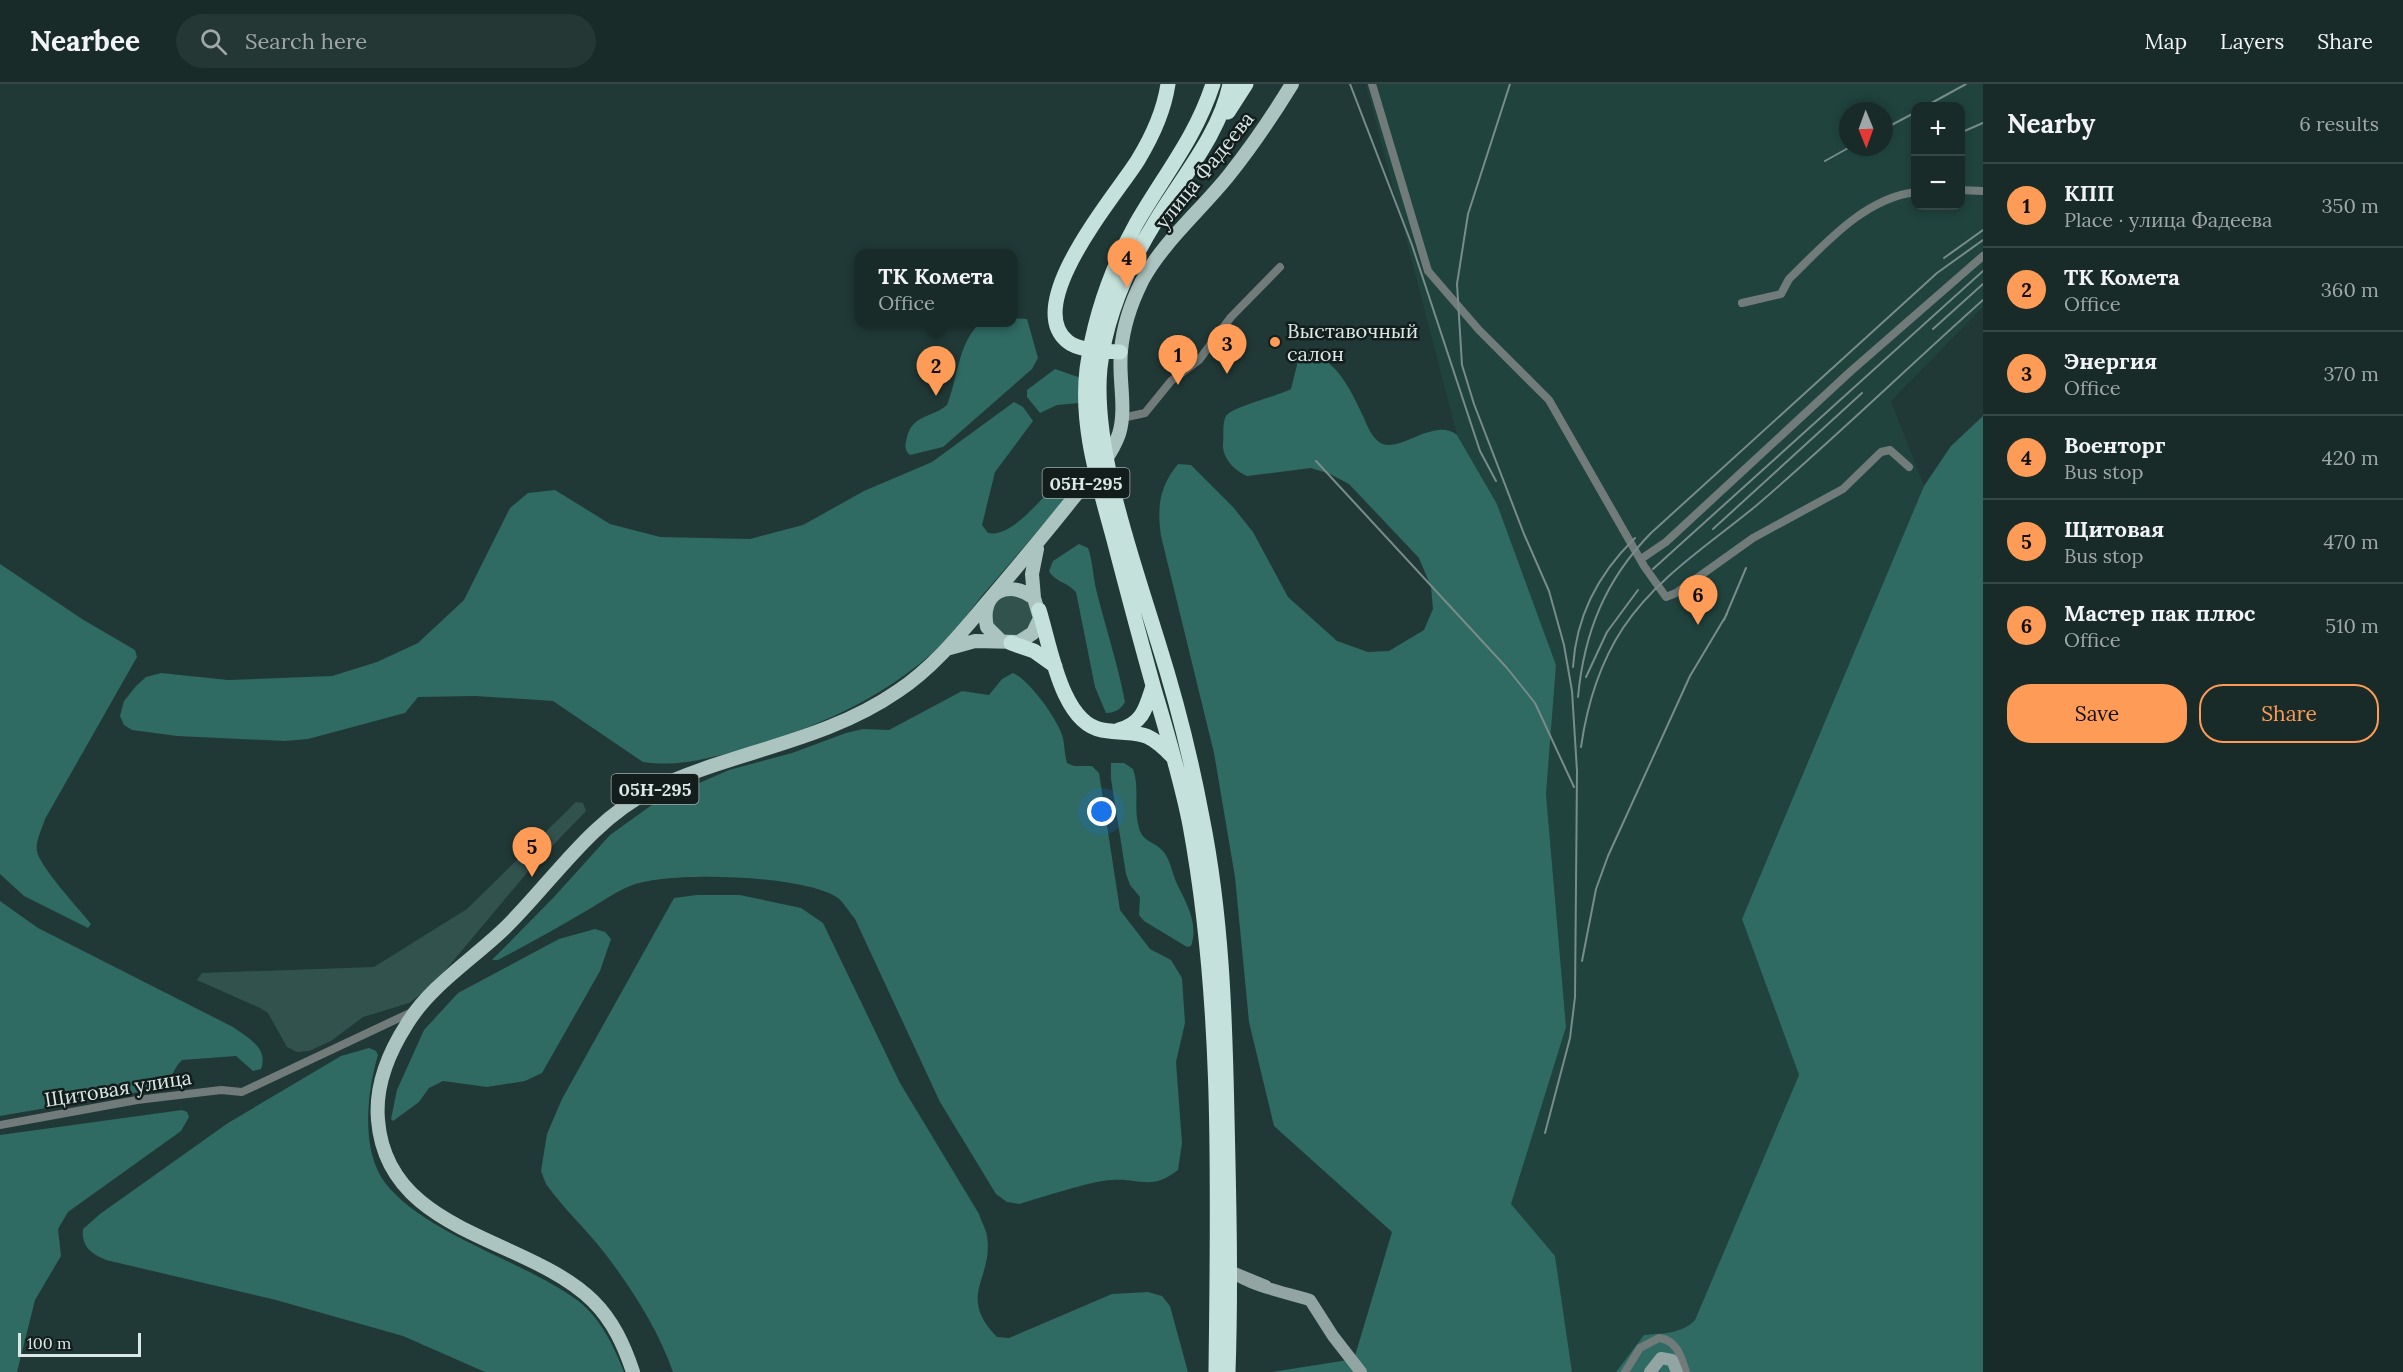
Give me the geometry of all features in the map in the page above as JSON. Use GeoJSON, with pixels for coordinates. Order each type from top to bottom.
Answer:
{"type":"FeatureCollection","features":[{"type":"Feature","properties":{"kind":"highway"},"geometry":{"type":"LineString","coordinates":[[1120,352],[1069,344],[1059,332],[1056,319],[1059,293],[1083,237],[1138,160],[1151,136],[1166,97],[1168,84]]}},
{"type":"Feature","properties":{"kind":"highway"},"geometry":{"type":"LineString","coordinates":[[1213,84],[1194,132],[1137,224],[1120,257],[1103,318],[1100,412],[1116,522],[1153,686],[1174,759],[1196,863],[1213,1011],[1217,1199],[1216,1372]]}},
{"type":"Feature","properties":{"kind":"highway"},"geometry":{"type":"LineString","coordinates":[[1103,318],[1131,263],[1216,121],[1230,84]]}},
{"type":"Feature","properties":{"kind":"highway"},"geometry":{"type":"LineString","coordinates":[[1216,121],[1229,112],[1246,84]]}},
{"type":"Feature","properties":{"kind":"highway"},"geometry":{"type":"LineString","coordinates":[[1116,522],[1181,724],[1213,879],[1226,1010],[1232,1272],[1228,1372]]}},
{"type":"Feature","properties":{"kind":"highway"},"geometry":{"type":"LineString","coordinates":[[1036,604],[1055,666],[1072,708],[1080,719],[1094,728],[1147,735],[1174,759]]}},
{"type":"Feature","properties":{"kind":"highway","name":"05Н-295"},"geometry":{"type":"LineString","coordinates":[[1006,642],[1034,651],[1055,666]]}},
{"type":"Feature","properties":{"kind":"highway"},"geometry":{"type":"LineString","coordinates":[[1116,731],[1128,727],[1142,717],[1153,686]]}},
{"type":"Feature","properties":{"kind":"main road","name":"улица Фадеева"},"geometry":{"type":"LineString","coordinates":[[1122,418],[1120,352],[1128,313],[1142,280],[1230,173],[1292,84]]}},
{"type":"Feature","properties":{"kind":"main road","name":"05Н-295"},"geometry":{"type":"LineString","coordinates":[[633,1372],[615,1329],[591,1299],[564,1278],[430,1210],[411,1193],[388,1159],[378,1122],[382,1075],[396,1044],[418,1009],[518,915],[578,849],[625,807],[647,792],[692,773],[838,726],[874,708],[904,688],[945,650],[1040,542],[1112,449],[1120,431],[1122,418]]}},
{"type":"Feature","properties":{"kind":"main road","name":"05Н-295"},"geometry":{"type":"LineString","coordinates":[[945,650],[975,641],[1019,642],[1033,633],[1040,618],[1032,567],[1040,542]]}},
{"type":"Feature","properties":{"kind":"main road"},"geometry":{"type":"LineString","coordinates":[[1006,642],[987,627],[986,607],[990,598],[1000,591],[1012,588],[1024,591],[1036,604]]}},
{"type":"Feature","properties":{"kind":"main road"},"geometry":{"type":"LineString","coordinates":[[1232,1272],[1310,1300],[1333,1336],[1361,1372]]}},
{"type":"Feature","properties":{"kind":"main road"},"geometry":{"type":"LineString","coordinates":[[1650,1372],[1661,1358],[1672,1360],[1677,1372]]}},
{"type":"Feature","properties":{"kind":"street"},"geometry":{"type":"LineString","coordinates":[[1372,84],[1428,271],[1479,330],[1548,400],[1641,559],[1666,597],[1676,593],[1753,538],[1843,489],[1881,452],[1890,450],[1909,467]]}},
{"type":"Feature","properties":{"kind":"street"},"geometry":{"type":"LineString","coordinates":[[1965,190],[1983,191]]}},
{"type":"Feature","properties":{"kind":"street"},"geometry":{"type":"LineString","coordinates":[[1742,303],[1781,294],[1789,279],[1870,207],[1892,196],[1911,193]]}},
{"type":"Feature","properties":{"kind":"street"},"geometry":{"type":"LineString","coordinates":[[1641,559],[1666,542],[1851,371],[1983,256]]}},
{"type":"Feature","properties":{"kind":"street"},"geometry":{"type":"LineString","coordinates":[[1122,418],[1145,413],[1171,381],[1198,360],[1231,317],[1280,267]]}},
{"type":"Feature","properties":{"kind":"street","name":"Щитовая улица"},"geometry":{"type":"LineString","coordinates":[[0,1125],[137,1100],[221,1090],[242,1092],[418,1009]]}},
{"type":"Feature","properties":{"kind":"street"},"geometry":{"type":"LineString","coordinates":[[1624,1372],[1640,1348],[1659,1338],[1671,1341],[1679,1352],[1686,1372]]}},
{"type":"Feature","properties":{"kind":"shaded area"},"geometry":{"type":"Polygon","coordinates":[[[1366,84],[1983,84],[1983,307],[1891,401],[1924,486],[1742,919],[1799,1075],[1695,1320],[1688,1327],[1677,1331],[1644,1335],[1616,1372],[1572,1372],[1555,1256],[1511,1204],[1566,1027],[1546,794],[1556,665],[1497,504],[1457,435],[1366,84]]]}},
{"type":"Feature","properties":{"kind":"shaded area"},"geometry":{"type":"Polygon","coordinates":[[[1017,318],[1027,319],[1038,358],[1032,369],[943,447],[910,455],[906,447],[910,430],[918,420],[947,405],[963,351],[976,327],[1017,327],[1017,318]]]}},
{"type":"Feature","properties":{"kind":"shaded area"},"geometry":{"type":"Polygon","coordinates":[[[1309,353],[1319,357],[1336,370],[1354,398],[1370,431],[1379,442],[1387,445],[1396,444],[1437,430],[1448,430],[1457,435],[1497,504],[1556,665],[1546,794],[1566,1027],[1511,1204],[1555,1256],[1572,1372],[1272,1372],[1354,1359],[1392,1232],[1274,1126],[1249,1022],[1235,877],[1214,753],[1161,536],[1159,516],[1163,490],[1172,473],[1178,464],[1191,465],[1233,507],[1253,532],[1288,597],[1337,641],[1368,652],[1389,651],[1424,630],[1433,609],[1431,587],[1419,558],[1349,484],[1330,474],[1311,468],[1247,476],[1238,471],[1227,459],[1223,449],[1226,416],[1237,409],[1291,389],[1299,357],[1309,353]]]}},
{"type":"Feature","properties":{"kind":"shaded area"},"geometry":{"type":"Polygon","coordinates":[[[1055,369],[1081,378],[1079,403],[1057,405],[1040,413],[1027,397],[1027,390],[1055,369]]]}},
{"type":"Feature","properties":{"kind":"shaded area"},"geometry":{"type":"Polygon","coordinates":[[[1014,402],[1023,407],[1033,421],[995,472],[982,525],[988,533],[1005,530],[1022,519],[1051,490],[1062,490],[1063,501],[951,635],[920,664],[853,707],[779,738],[699,760],[671,763],[643,762],[553,701],[475,696],[418,697],[405,713],[308,739],[285,741],[177,736],[132,730],[124,725],[120,716],[124,701],[136,686],[146,677],[161,673],[228,680],[332,676],[377,662],[418,643],[464,600],[510,508],[528,493],[555,490],[610,524],[660,537],[750,539],[803,525],[864,491],[932,462],[1014,402]]]}},
{"type":"Feature","properties":{"kind":"shaded area"},"geometry":{"type":"Polygon","coordinates":[[[1983,416],[1983,1372],[1616,1372],[1644,1335],[1678,1330],[1695,1320],[1799,1075],[1742,919],[1924,486],[1951,446],[1983,416]]]}},
{"type":"Feature","properties":{"kind":"shaded area"},"geometry":{"type":"Polygon","coordinates":[[[1079,544],[1088,548],[1090,553],[1097,593],[1125,702],[1120,709],[1112,712],[1106,713],[1095,687],[1076,592],[1054,578],[1049,571],[1053,561],[1079,544]]]}},
{"type":"Feature","properties":{"kind":"shaded area"},"geometry":{"type":"Polygon","coordinates":[[[0,564],[82,619],[135,650],[137,657],[45,819],[37,844],[39,858],[91,924],[88,928],[24,896],[0,874],[0,564]]]}},
{"type":"Feature","properties":{"kind":"shaded area"},"geometry":{"type":"Polygon","coordinates":[[[1011,594],[1026,600],[1032,615],[1026,630],[1011,636],[996,630],[990,615],[996,600],[1011,594]]]}},
{"type":"Feature","properties":{"kind":"shaded area"},"geometry":{"type":"Polygon","coordinates":[[[1013,673],[1034,691],[1059,727],[1067,763],[1074,766],[1092,766],[1099,773],[1120,910],[1150,949],[1171,960],[1182,978],[1185,1023],[1176,1062],[1182,1143],[1178,1170],[1169,1176],[1153,1182],[1101,1181],[1019,1204],[1007,1202],[996,1194],[940,1102],[855,919],[838,898],[821,890],[797,884],[736,877],[673,878],[648,881],[624,888],[498,960],[492,960],[554,897],[610,835],[656,802],[729,770],[792,753],[846,733],[863,729],[889,730],[962,691],[989,695],[1002,679],[1013,673]]]}},
{"type":"Feature","properties":{"kind":"shaded area"},"geometry":{"type":"Polygon","coordinates":[[[1111,763],[1124,763],[1133,769],[1139,828],[1146,839],[1165,853],[1169,861],[1192,921],[1191,946],[1187,947],[1144,921],[1139,915],[1140,897],[1130,885],[1126,874],[1111,779],[1111,763]]]}},
{"type":"Feature","properties":{"kind":"shaded area"},"geometry":{"type":"Polygon","coordinates":[[[576,802],[583,803],[586,811],[531,868],[443,973],[409,1003],[363,1017],[331,1041],[309,1051],[297,1052],[287,1047],[268,1013],[197,980],[202,973],[374,967],[467,909],[576,802]]]}},
{"type":"Feature","properties":{"kind":"shaded area"},"geometry":{"type":"Polygon","coordinates":[[[697,895],[740,895],[801,908],[823,923],[900,1083],[979,1214],[986,1233],[988,1251],[979,1287],[979,1310],[997,1337],[1009,1338],[1112,1294],[1148,1292],[1162,1296],[1170,1306],[1188,1372],[673,1372],[652,1324],[624,1279],[546,1184],[541,1171],[547,1134],[562,1099],[674,898],[697,895]]]}},
{"type":"Feature","properties":{"kind":"shaded area"},"geometry":{"type":"Polygon","coordinates":[[[0,901],[38,928],[233,1027],[250,1039],[259,1049],[263,1062],[261,1069],[253,1071],[236,1056],[182,1060],[162,1088],[0,1116],[0,901]]]}},
{"type":"Feature","properties":{"kind":"shaded area"},"geometry":{"type":"Polygon","coordinates":[[[595,929],[605,932],[611,939],[600,971],[542,1073],[525,1081],[487,1087],[443,1081],[429,1088],[419,1102],[393,1121],[391,1119],[397,1090],[424,1030],[458,993],[559,939],[595,929]]]}},
{"type":"Feature","properties":{"kind":"shaded area"},"geometry":{"type":"Polygon","coordinates":[[[369,1048],[376,1051],[378,1055],[369,1103],[369,1138],[372,1155],[386,1184],[425,1218],[450,1233],[530,1272],[577,1300],[593,1315],[605,1333],[624,1372],[485,1372],[403,1336],[276,1300],[106,1260],[88,1249],[84,1241],[83,1229],[100,1214],[228,1123],[341,1056],[369,1048]]]}},
{"type":"Feature","properties":{"kind":"shaded area"},"geometry":{"type":"Polygon","coordinates":[[[182,1110],[187,1112],[189,1117],[181,1131],[68,1212],[58,1229],[61,1256],[35,1300],[17,1372],[0,1372],[0,1135],[182,1110]]]}},
{"type":"Feature","properties":{"kind":"railway"},"geometry":{"type":"LineString","coordinates":[[1350,84],[1412,245],[1480,451],[1496,481]]}},
{"type":"Feature","properties":{"kind":"railway"},"geometry":{"type":"LineString","coordinates":[[1510,84],[1468,214],[1457,284],[1462,365],[1474,404],[1524,534],[1549,591],[1564,645],[1572,691],[1577,771],[1575,997],[1570,1038],[1545,1133]]}},
{"type":"Feature","properties":{"kind":"railway"},"geometry":{"type":"LineString","coordinates":[[1933,102],[1966,84]]}},
{"type":"Feature","properties":{"kind":"railway"},"geometry":{"type":"LineString","coordinates":[[1893,124],[1911,115]]}},
{"type":"Feature","properties":{"kind":"railway"},"geometry":{"type":"LineString","coordinates":[[1965,131],[1983,123]]}},
{"type":"Feature","properties":{"kind":"railway"},"geometry":{"type":"LineString","coordinates":[[1825,161],[1839,153]]}},
{"type":"Feature","properties":{"kind":"railway"},"geometry":{"type":"LineString","coordinates":[[1944,258],[1983,230]]}},
{"type":"Feature","properties":{"kind":"railway"},"geometry":{"type":"LineString","coordinates":[[1578,697],[1585,651],[1592,629],[1609,589],[1635,551],[1651,533],[1937,273],[1983,240]]}},
{"type":"Feature","properties":{"kind":"railway"},"geometry":{"type":"LineString","coordinates":[[1653,569],[1983,271]]}},
{"type":"Feature","properties":{"kind":"railway"},"geometry":{"type":"LineString","coordinates":[[1933,329],[1983,284]]}},
{"type":"Feature","properties":{"kind":"railway"},"geometry":{"type":"LineString","coordinates":[[1581,747],[1591,700],[1601,670],[1623,628],[1652,592],[1786,480],[1983,300]]}},
{"type":"Feature","properties":{"kind":"railway"},"geometry":{"type":"LineString","coordinates":[[1713,529],[1862,393]]}},
{"type":"Feature","properties":{"kind":"railway"},"geometry":{"type":"LineString","coordinates":[[1316,461],[1507,668],[1535,703],[1574,787]]}},
{"type":"Feature","properties":{"kind":"railway"},"geometry":{"type":"LineString","coordinates":[[1573,667],[1584,613],[1600,581],[1635,538]]}},
{"type":"Feature","properties":{"kind":"railway"},"geometry":{"type":"LineString","coordinates":[[1724,620],[1746,568]]}},
{"type":"Feature","properties":{"kind":"railway"},"geometry":{"type":"LineString","coordinates":[[1586,677],[1607,632],[1638,590]]}},
{"type":"Feature","properties":{"kind":"railway"},"geometry":{"type":"LineString","coordinates":[[1582,961],[1596,889],[1608,856],[1690,676],[1727,614]]}},
{"type":"Feature","properties":{"kind":"place","name":"Военторг"},"geometry":{"type":"Point","coordinates":[1127,288]}},
{"type":"Feature","properties":{"kind":"place","name":"Выставочный салон"},"geometry":{"type":"Point","coordinates":[1275,342]}},
{"type":"Feature","properties":{"kind":"place","name":"Энергия"},"geometry":{"type":"Point","coordinates":[1227,374]}},
{"type":"Feature","properties":{"kind":"place","name":"КПП"},"geometry":{"type":"Point","coordinates":[1178,385]}},
{"type":"Feature","properties":{"kind":"place","name":"ТК Комета"},"geometry":{"type":"Point","coordinates":[936,396]}},
{"type":"Feature","properties":{"kind":"place","name":"Мастер пак плюс"},"geometry":{"type":"Point","coordinates":[1698,625]}},
{"type":"Feature","properties":{"kind":"place","name":"Щитовая"},"geometry":{"type":"Point","coordinates":[532,877]}}]}
